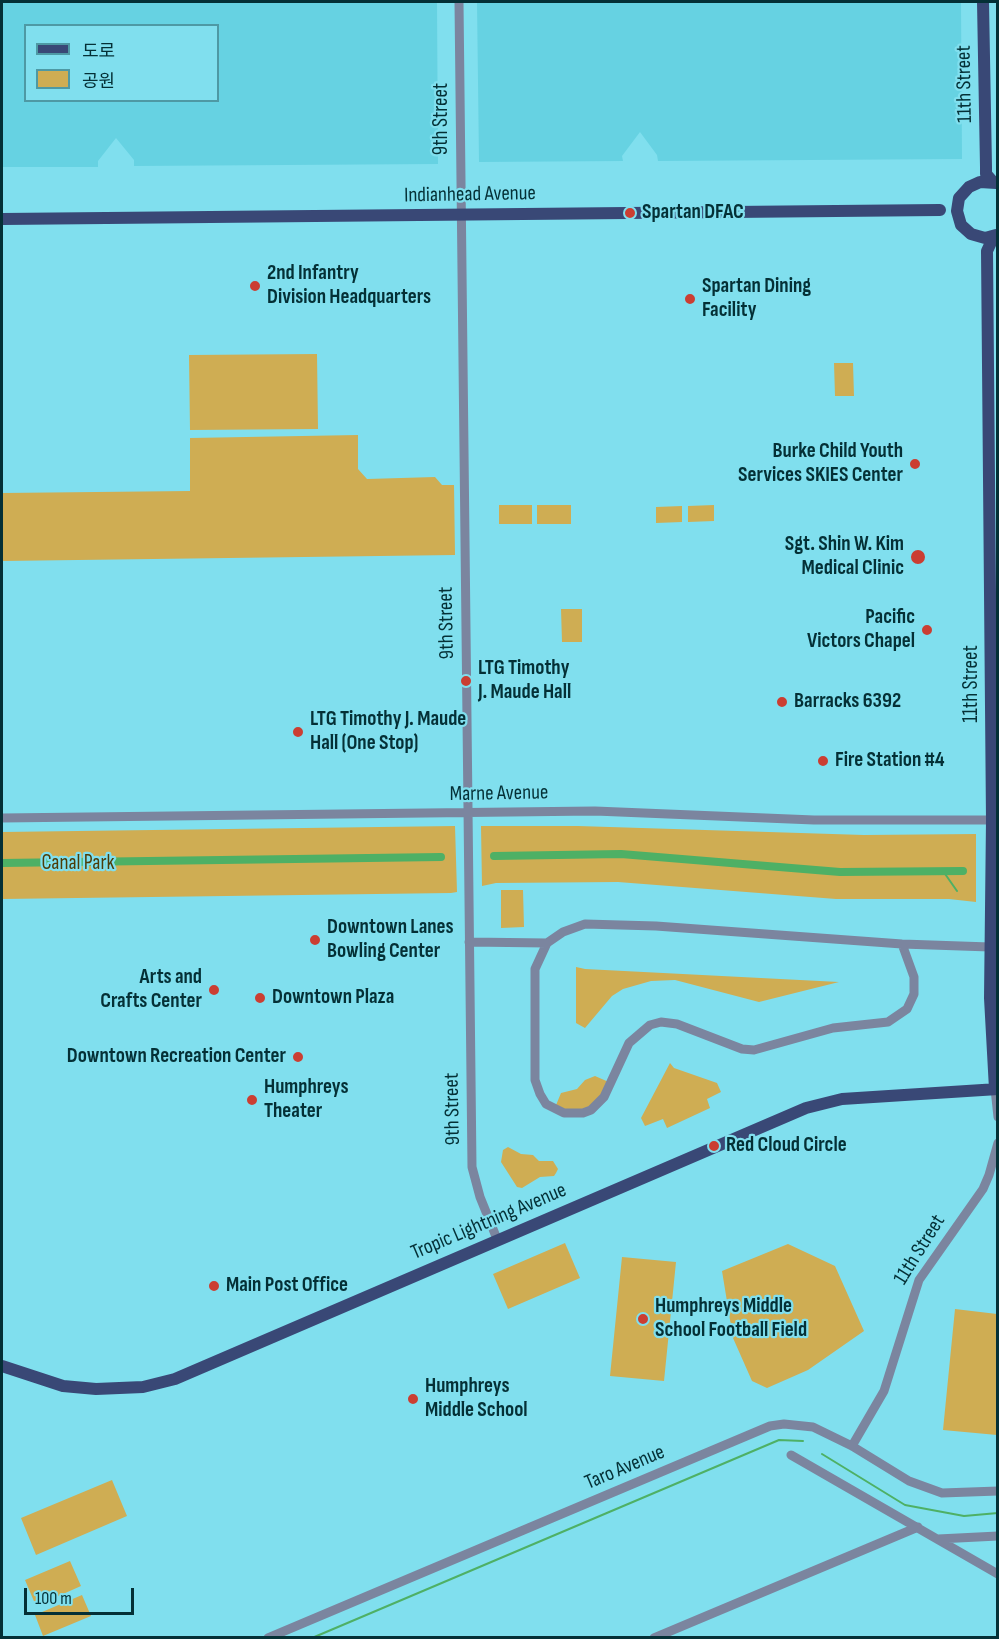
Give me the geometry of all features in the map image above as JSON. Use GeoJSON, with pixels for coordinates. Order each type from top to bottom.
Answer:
{"type":"FeatureCollection","features":[{"type":"Feature","properties":{"kind":"main road","name":"11th Street"},"geometry":{"type":"LineString","coordinates":[[983,2],[986,167]]}},
{"type":"Feature","properties":{"kind":"main road"},"geometry":{"type":"LineString","coordinates":[[986,167],[982,178],[967,188],[958,201],[958,217],[966,230],[978,237],[987,251],[996,236]]}},
{"type":"Feature","properties":{"kind":"main road"},"geometry":{"type":"LineString","coordinates":[[986,167],[986,174],[995,183]]}},
{"type":"Feature","properties":{"kind":"main road"},"geometry":{"type":"LineString","coordinates":[[978,182],[995,183]]}},
{"type":"Feature","properties":{"kind":"main road","name":"Indianhead Avenue"},"geometry":{"type":"LineString","coordinates":[[2,219],[940,210]]}},
{"type":"Feature","properties":{"kind":"main road"},"geometry":{"type":"LineString","coordinates":[[978,237],[996,236]]}},
{"type":"Feature","properties":{"kind":"main road","name":"11th Street"},"geometry":{"type":"LineString","coordinates":[[987,251],[994,484],[995,820],[990,947],[996,1089]]}},
{"type":"Feature","properties":{"kind":"main road","name":"Tropic Lightning Avenue"},"geometry":{"type":"LineString","coordinates":[[2,1366],[63,1386],[96,1389],[143,1387],[175,1379],[806,1107],[842,1100],[996,1089]]}},
{"type":"Feature","properties":{"kind":"street","name":"9th Street"},"geometry":{"type":"LineString","coordinates":[[459,2],[472,1167],[480,1197],[497,1239]]}},
{"type":"Feature","properties":{"kind":"street"},"geometry":{"type":"LineString","coordinates":[[940,210],[953,206],[958,201]]}},
{"type":"Feature","properties":{"kind":"street"},"geometry":{"type":"LineString","coordinates":[[940,210],[953,213],[958,217]]}},
{"type":"Feature","properties":{"kind":"street","name":"Marne Avenue"},"geometry":{"type":"LineString","coordinates":[[2,818],[594,811],[814,820],[995,820]]}},
{"type":"Feature","properties":{"kind":"street"},"geometry":{"type":"LineString","coordinates":[[902,944],[914,977],[914,994],[907,1009],[888,1022],[833,1028],[754,1050],[741,1049],[676,1024],[650,1025],[629,1043],[599,1104],[591,1110],[575,1114],[554,1110],[546,1104],[535,1080],[533,984],[535,969],[547,943],[563,932],[585,924],[656,926],[902,944],[990,947]]}},
{"type":"Feature","properties":{"kind":"street"},"geometry":{"type":"LineString","coordinates":[[469,942],[547,943]]}},
{"type":"Feature","properties":{"kind":"street","name":"11th Street"},"geometry":{"type":"LineString","coordinates":[[996,1089],[998,1117]]}},
{"type":"Feature","properties":{"kind":"street","name":"11th Street"},"geometry":{"type":"LineString","coordinates":[[852,1446],[884,1391],[919,1280],[983,1189],[990,1175],[998,1143]]}},
{"type":"Feature","properties":{"kind":"street","name":"Taro Avenue"},"geometry":{"type":"LineString","coordinates":[[268,1638],[770,1426],[784,1424],[813,1427],[852,1446],[909,1481],[934,1491],[962,1494],[998,1491]]}},
{"type":"Feature","properties":{"kind":"street"},"geometry":{"type":"LineString","coordinates":[[791,1455],[998,1574]]}},
{"type":"Feature","properties":{"kind":"street"},"geometry":{"type":"LineString","coordinates":[[654,1638],[918,1527]]}},
{"type":"Feature","properties":{"kind":"street"},"geometry":{"type":"LineString","coordinates":[[939,1539],[998,1536]]}},
{"type":"Feature","properties":{"kind":"street"},"geometry":{"type":"LineString","coordinates":[[965,1555],[967,1546],[974,1537]]}},
{"type":"Feature","properties":{"kind":"shaded area"},"geometry":{"type":"Polygon","coordinates":[[[2,2],[437,2],[438,164],[134,166],[134,160],[116,138],[98,161],[98,167],[2,167],[2,2]]]}},
{"type":"Feature","properties":{"kind":"shaded area"},"geometry":{"type":"Polygon","coordinates":[[[477,2],[961,2],[962,159],[658,161],[657,155],[640,132],[622,156],[623,161],[479,162],[477,2]]]}},
{"type":"Feature","properties":{"kind":"green space"},"geometry":{"type":"Polygon","coordinates":[[[317,354],[318,429],[190,430],[189,355],[317,354]]]}},
{"type":"Feature","properties":{"kind":"green space"},"geometry":{"type":"Polygon","coordinates":[[[834,363],[853,363],[854,396],[835,396],[834,363]]]}},
{"type":"Feature","properties":{"kind":"green space"},"geometry":{"type":"Polygon","coordinates":[[[358,435],[358,469],[367,479],[435,477],[442,485],[454,485],[455,555],[2,561],[2,493],[190,491],[190,438],[358,435]]]}},
{"type":"Feature","properties":{"kind":"green space"},"geometry":{"type":"Polygon","coordinates":[[[499,505],[532,505],[532,524],[499,524],[499,505]]]}},
{"type":"Feature","properties":{"kind":"green space"},"geometry":{"type":"Polygon","coordinates":[[[537,505],[571,505],[571,524],[537,524],[537,505]]]}},
{"type":"Feature","properties":{"kind":"green space"},"geometry":{"type":"Polygon","coordinates":[[[714,505],[714,521],[688,522],[688,506],[714,505]]]}},
{"type":"Feature","properties":{"kind":"green space"},"geometry":{"type":"Polygon","coordinates":[[[682,506],[682,522],[656,523],[656,507],[682,506]]]}},
{"type":"Feature","properties":{"kind":"green space"},"geometry":{"type":"Polygon","coordinates":[[[561,609],[582,609],[582,642],[562,642],[561,609]]]}},
{"type":"Feature","properties":{"kind":"green space","name":"Canal Park"},"geometry":{"type":"Polygon","coordinates":[[[455,826],[457,892],[451,893],[2,899],[2,832],[455,826]]]}},
{"type":"Feature","properties":{"kind":"green space"},"geometry":{"type":"Polygon","coordinates":[[[481,826],[578,826],[864,835],[976,834],[976,902],[949,899],[836,899],[618,882],[496,883],[482,886],[481,826]]]}},
{"type":"Feature","properties":{"kind":"green space"},"geometry":{"type":"Polygon","coordinates":[[[501,890],[523,890],[524,927],[501,928],[501,890]]]}},
{"type":"Feature","properties":{"kind":"green space"},"geometry":{"type":"Polygon","coordinates":[[[576,967],[839,982],[759,1002],[675,980],[651,981],[623,989],[612,996],[585,1028],[576,1023],[576,967]]]}},
{"type":"Feature","properties":{"kind":"green space"},"geometry":{"type":"Polygon","coordinates":[[[670,1063],[674,1068],[717,1083],[721,1092],[707,1099],[710,1108],[667,1128],[663,1119],[645,1126],[641,1118],[670,1063]]]}},
{"type":"Feature","properties":{"kind":"green space"},"geometry":{"type":"Polygon","coordinates":[[[595,1076],[611,1083],[591,1110],[554,1110],[561,1093],[577,1089],[585,1080],[595,1076]]]}},
{"type":"Feature","properties":{"kind":"green space"},"geometry":{"type":"Polygon","coordinates":[[[508,1147],[521,1154],[533,1155],[539,1161],[553,1161],[558,1169],[554,1176],[540,1177],[522,1188],[517,1187],[501,1162],[503,1150],[508,1147]]]}},
{"type":"Feature","properties":{"kind":"green space"},"geometry":{"type":"Polygon","coordinates":[[[565,1243],[580,1278],[508,1309],[493,1274],[565,1243]]]}},
{"type":"Feature","properties":{"kind":"green space"},"geometry":{"type":"Polygon","coordinates":[[[788,1244],[835,1266],[864,1331],[808,1370],[767,1388],[752,1381],[733,1338],[722,1271],[788,1244]]]}},
{"type":"Feature","properties":{"kind":"green space","name":"Humphreys Middle School Football Field"},"geometry":{"type":"Polygon","coordinates":[[[622,1257],[676,1262],[664,1381],[610,1376],[622,1257]]]}},
{"type":"Feature","properties":{"kind":"green space"},"geometry":{"type":"Polygon","coordinates":[[[955,1309],[997,1314],[997,1435],[943,1430],[955,1309]]]}},
{"type":"Feature","properties":{"kind":"green space"},"geometry":{"type":"Polygon","coordinates":[[[112,1480],[127,1516],[36,1555],[21,1518],[112,1480]]]}},
{"type":"Feature","properties":{"kind":"green space"},"geometry":{"type":"Polygon","coordinates":[[[70,1561],[81,1586],[36,1606],[25,1580],[70,1561]]]}},
{"type":"Feature","properties":{"kind":"green space"},"geometry":{"type":"Polygon","coordinates":[[[82,1595],[91,1616],[43,1636],[35,1615],[82,1595]]]}},
{"type":"Feature","properties":{"kind":"waterway"},"geometry":{"type":"LineString","coordinates":[[494,856],[621,854],[840,872],[963,871]]}},
{"type":"Feature","properties":{"kind":"waterway"},"geometry":{"type":"LineString","coordinates":[[2,863],[441,857]]}},
{"type":"Feature","properties":{"kind":"waterway"},"geometry":{"type":"LineString","coordinates":[[943,871],[957,891]]}},
{"type":"Feature","properties":{"kind":"waterway"},"geometry":{"type":"LineString","coordinates":[[312,1638],[779,1440],[803,1441]]}},
{"type":"Feature","properties":{"kind":"waterway"},"geometry":{"type":"LineString","coordinates":[[822,1454],[905,1505],[964,1516],[998,1513]]}},
{"type":"Feature","properties":{"kind":"place","name":"Spartan DFAC"},"geometry":{"type":"Point","coordinates":[630,213]}},
{"type":"Feature","properties":{"kind":"place","name":"2nd Infantry Division Headquarters"},"geometry":{"type":"Point","coordinates":[255,286]}},
{"type":"Feature","properties":{"kind":"place","name":"Spartan Dining Facility"},"geometry":{"type":"Point","coordinates":[690,299]}},
{"type":"Feature","properties":{"kind":"place","name":"Burke Child Youth Services SKIES Center"},"geometry":{"type":"Point","coordinates":[915,464]}},
{"type":"Feature","properties":{"kind":"place","name":"Sgt. Shin W. Kim Medical Clinic"},"geometry":{"type":"Point","coordinates":[918,557]}},
{"type":"Feature","properties":{"kind":"place","name":"Pacific Victors Chapel"},"geometry":{"type":"Point","coordinates":[927,630]}},
{"type":"Feature","properties":{"kind":"place","name":"LTG Timothy J. Maude Hall"},"geometry":{"type":"Point","coordinates":[466,681]}},
{"type":"Feature","properties":{"kind":"place","name":"Barracks 6392"},"geometry":{"type":"Point","coordinates":[782,702]}},
{"type":"Feature","properties":{"kind":"place","name":"LTG Timothy J. Maude Hall (One Stop)"},"geometry":{"type":"Point","coordinates":[298,732]}},
{"type":"Feature","properties":{"kind":"place","name":"Fire Station #4"},"geometry":{"type":"Point","coordinates":[823,761]}},
{"type":"Feature","properties":{"kind":"place","name":"Downtown Lanes Bowling Center"},"geometry":{"type":"Point","coordinates":[315,940]}},
{"type":"Feature","properties":{"kind":"place","name":"Arts and Crafts Center"},"geometry":{"type":"Point","coordinates":[214,990]}},
{"type":"Feature","properties":{"kind":"place","name":"Downtown Plaza"},"geometry":{"type":"Point","coordinates":[260,998]}},
{"type":"Feature","properties":{"kind":"place","name":"Downtown Recreation Center"},"geometry":{"type":"Point","coordinates":[298,1057]}},
{"type":"Feature","properties":{"kind":"place","name":"Humphreys Theater"},"geometry":{"type":"Point","coordinates":[252,1100]}},
{"type":"Feature","properties":{"kind":"place","name":"Red Cloud Circle"},"geometry":{"type":"Point","coordinates":[714,1146]}},
{"type":"Feature","properties":{"kind":"place","name":"Main Post Office"},"geometry":{"type":"Point","coordinates":[214,1286]}},
{"type":"Feature","properties":{"kind":"place","name":"Humphreys Middle School Football Field"},"geometry":{"type":"Point","coordinates":[643,1319]}},
{"type":"Feature","properties":{"kind":"place","name":"Humphreys Middle School"},"geometry":{"type":"Point","coordinates":[413,1399]}}]}
